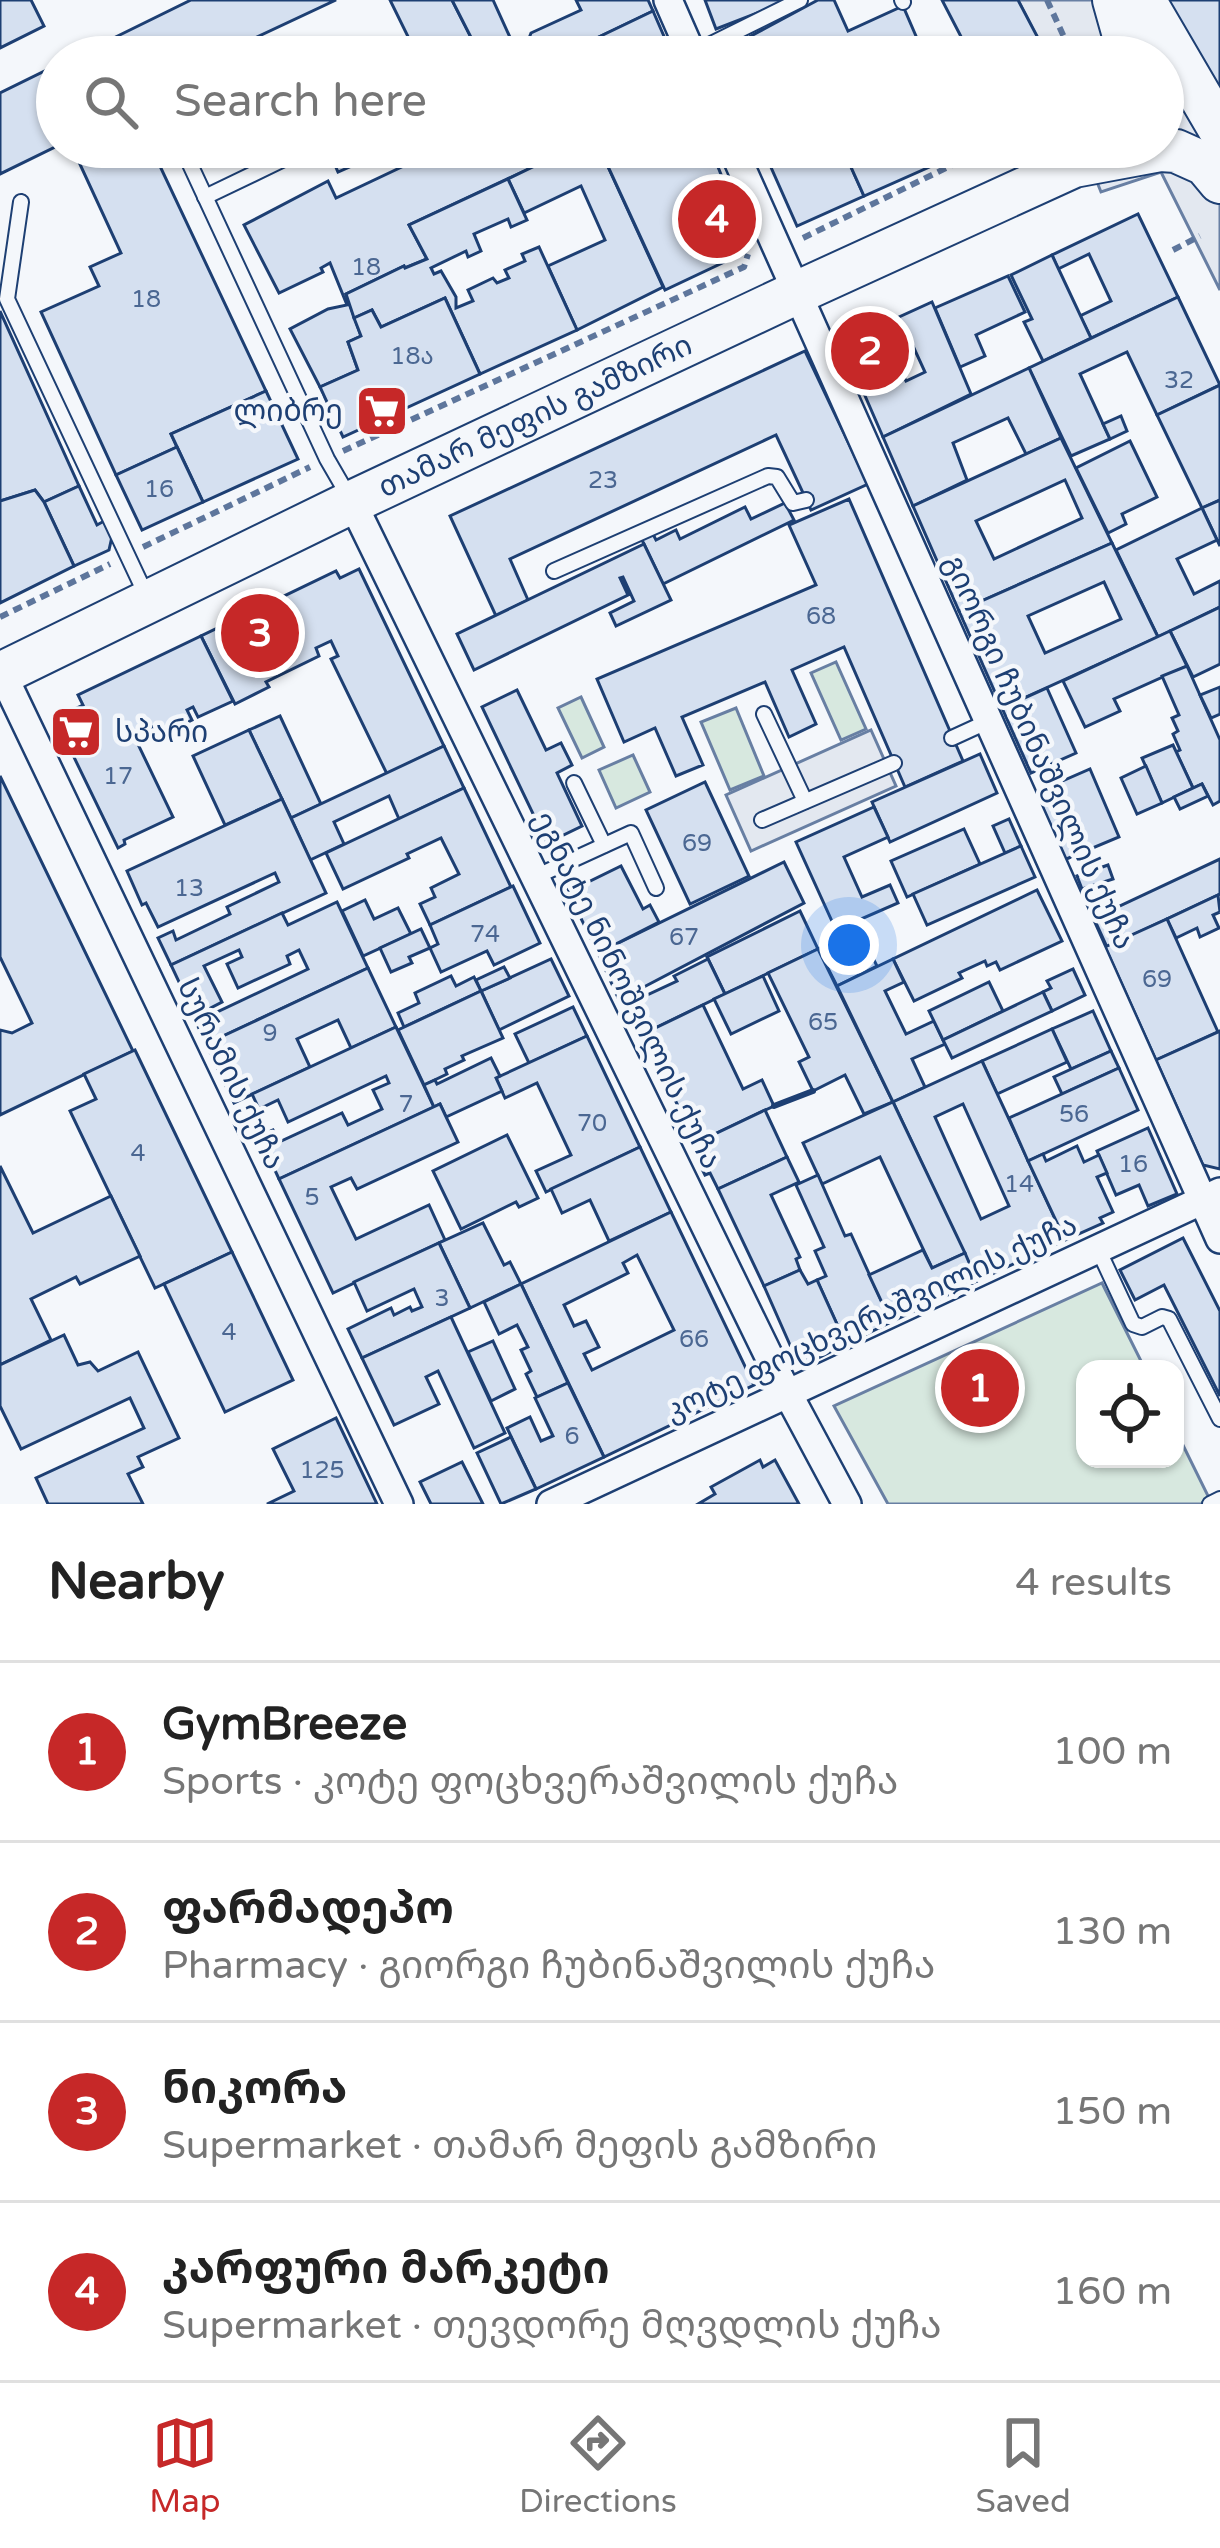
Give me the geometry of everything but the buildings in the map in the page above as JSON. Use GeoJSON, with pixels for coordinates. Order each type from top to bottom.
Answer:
{"type":"FeatureCollection","features":[{"type":"Feature","properties":{"kind":"main road"},"geometry":{"type":"LineString","coordinates":[[1114,0],[1124,36]]}},
{"type":"Feature","properties":{"kind":"main road"},"geometry":{"type":"LineString","coordinates":[[1144,0],[1165,36]]}},
{"type":"Feature","properties":{"kind":"main road"},"geometry":{"type":"LineString","coordinates":[[1184,68],[1220,130]]}},
{"type":"Feature","properties":{"kind":"main road","name":"თამარ მეფის გამზირი"},"geometry":{"type":"LineString","coordinates":[[1184,154],[1204,164],[1220,182]]}},
{"type":"Feature","properties":{"kind":"main road","name":"თამარ მეფის გამზირი"},"geometry":{"type":"LineString","coordinates":[[1,673],[1058,168]]}},
{"type":"Feature","properties":{"kind":"street"},"geometry":{"type":"LineString","coordinates":[[668,0],[684,36]]}},
{"type":"Feature","properties":{"kind":"street","name":"გიორგი ჩუბინაშვილის ქუჩა"},"geometry":{"type":"LineString","coordinates":[[741,168],[822,343],[871,473],[1211,1197],[1220,1238]]}},
{"type":"Feature","properties":{"kind":"street","name":"ეგნატე ნინოშვილის ქუჩა"},"geometry":{"type":"LineString","coordinates":[[352,502],[787,1393],[847,1504]]}},
{"type":"Feature","properties":{"kind":"street","name":"სურამის ქუჩა"},"geometry":{"type":"LineString","coordinates":[[1,673],[400,1504]]}},
{"type":"Feature","properties":{"kind":"street","name":"კოტე ფოცხვერაშვილის ქუჩა"},"geometry":{"type":"LineString","coordinates":[[551,1504],[1211,1197]]}},
{"type":"Feature","properties":{"kind":"lane"},"geometry":{"type":"LineString","coordinates":[[729,36],[800,0]]}},
{"type":"Feature","properties":{"kind":"lane"},"geometry":{"type":"LineString","coordinates":[[192,168],[352,502]]}},
{"type":"Feature","properties":{"kind":"lane"},"geometry":{"type":"LineString","coordinates":[[205,197],[265,168]]}},
{"type":"Feature","properties":{"kind":"lane"},"geometry":{"type":"LineString","coordinates":[[21,202],[8,299],[149,601]]}},
{"type":"Feature","properties":{"kind":"lane"},"geometry":{"type":"LineString","coordinates":[[554,572],[768,476],[778,477],[793,503],[806,500]]}},
{"type":"Feature","properties":{"kind":"lane"},"geometry":{"type":"LineString","coordinates":[[764,714],[805,801]]}},
{"type":"Feature","properties":{"kind":"lane"},"geometry":{"type":"LineString","coordinates":[[952,738],[989,722]]}},
{"type":"Feature","properties":{"kind":"lane"},"geometry":{"type":"LineString","coordinates":[[762,820],[894,763]]}},
{"type":"Feature","properties":{"kind":"lane"},"geometry":{"type":"LineString","coordinates":[[574,783],[604,845]]}},
{"type":"Feature","properties":{"kind":"lane"},"geometry":{"type":"LineString","coordinates":[[535,877],[632,833],[656,888]]}},
{"type":"Feature","properties":{"kind":"lane"},"geometry":{"type":"LineString","coordinates":[[1098,1249],[1133,1324],[1142,1327],[1162,1317],[1169,1319],[1220,1419]]}},
{"type":"Feature","properties":{"kind":"lane"},"geometry":{"type":"LineString","coordinates":[[1210,1504],[1220,1499]]}},
{"type":"Feature","properties":{"kind":"path"},"geometry":{"type":"LineString","coordinates":[[1047,0],[1064,36]]}},
{"type":"Feature","properties":{"kind":"path"},"geometry":{"type":"LineString","coordinates":[[788,225],[803,238],[946,168]]}},
{"type":"Feature","properties":{"kind":"path"},"geometry":{"type":"LineString","coordinates":[[1173,250],[1200,236]]}},
{"type":"Feature","properties":{"kind":"path"},"geometry":{"type":"LineString","coordinates":[[0,617],[327,458],[744,267],[752,243]]}},
{"type":"Feature","properties":{"kind":"shaded area"},"geometry":{"type":"Polygon","coordinates":[[[1018,0],[1220,0],[1220,290],[1161,172],[1101,192],[1091,168],[1184,168],[1184,36],[1036,36],[1018,0]]]}},
{"type":"Feature","properties":{"kind":"shaded area"},"geometry":{"type":"Polygon","coordinates":[[[836,662],[866,729],[841,740],[811,673],[836,662]]]}},
{"type":"Feature","properties":{"kind":"shaded area"},"geometry":{"type":"Polygon","coordinates":[[[581,697],[604,747],[582,758],[558,708],[581,697]]]}},
{"type":"Feature","properties":{"kind":"shaded area"},"geometry":{"type":"Polygon","coordinates":[[[736,708],[764,776],[730,790],[701,722],[736,708]]]}},
{"type":"Feature","properties":{"kind":"shaded area"},"geometry":{"type":"Polygon","coordinates":[[[871,730],[896,786],[751,851],[726,795],[871,730]]]}},
{"type":"Feature","properties":{"kind":"shaded area"},"geometry":{"type":"Polygon","coordinates":[[[633,755],[650,792],[616,808],[599,770],[633,755]]]}},
{"type":"Feature","properties":{"kind":"shaded area"},"geometry":{"type":"Polygon","coordinates":[[[1102,1283],[1140,1360],[1076,1360],[1076,1468],[1184,1468],[1184,1447],[1212,1504],[888,1504],[834,1406],[1102,1283]]]}},
{"type":"Feature","properties":{"kind":"fence"},"geometry":{"type":"LineString","coordinates":[[547,843],[568,892]]}},
{"type":"Feature","properties":{"kind":"wall"},"geometry":{"type":"LineString","coordinates":[[774,1106],[813,1091]]}},
{"type":"Feature","properties":{"kind":"place","name":"კარფური მარკეტი"},"geometry":{"type":"Point","coordinates":[717,219]}},
{"type":"Feature","properties":{"kind":"place","name":"ფარმადეპო"},"geometry":{"type":"Point","coordinates":[870,351]}},
{"type":"Feature","properties":{"kind":"place","name":"ლიბრე"},"geometry":{"type":"Point","coordinates":[382,411]}},
{"type":"Feature","properties":{"kind":"place","name":"ნიკორა"},"geometry":{"type":"Point","coordinates":[260,633]}},
{"type":"Feature","properties":{"kind":"place","name":"სპარი"},"geometry":{"type":"Point","coordinates":[76,732]}},
{"type":"Feature","properties":{"kind":"place","name":"GymBreeze"},"geometry":{"type":"Point","coordinates":[980,1388]}}]}
